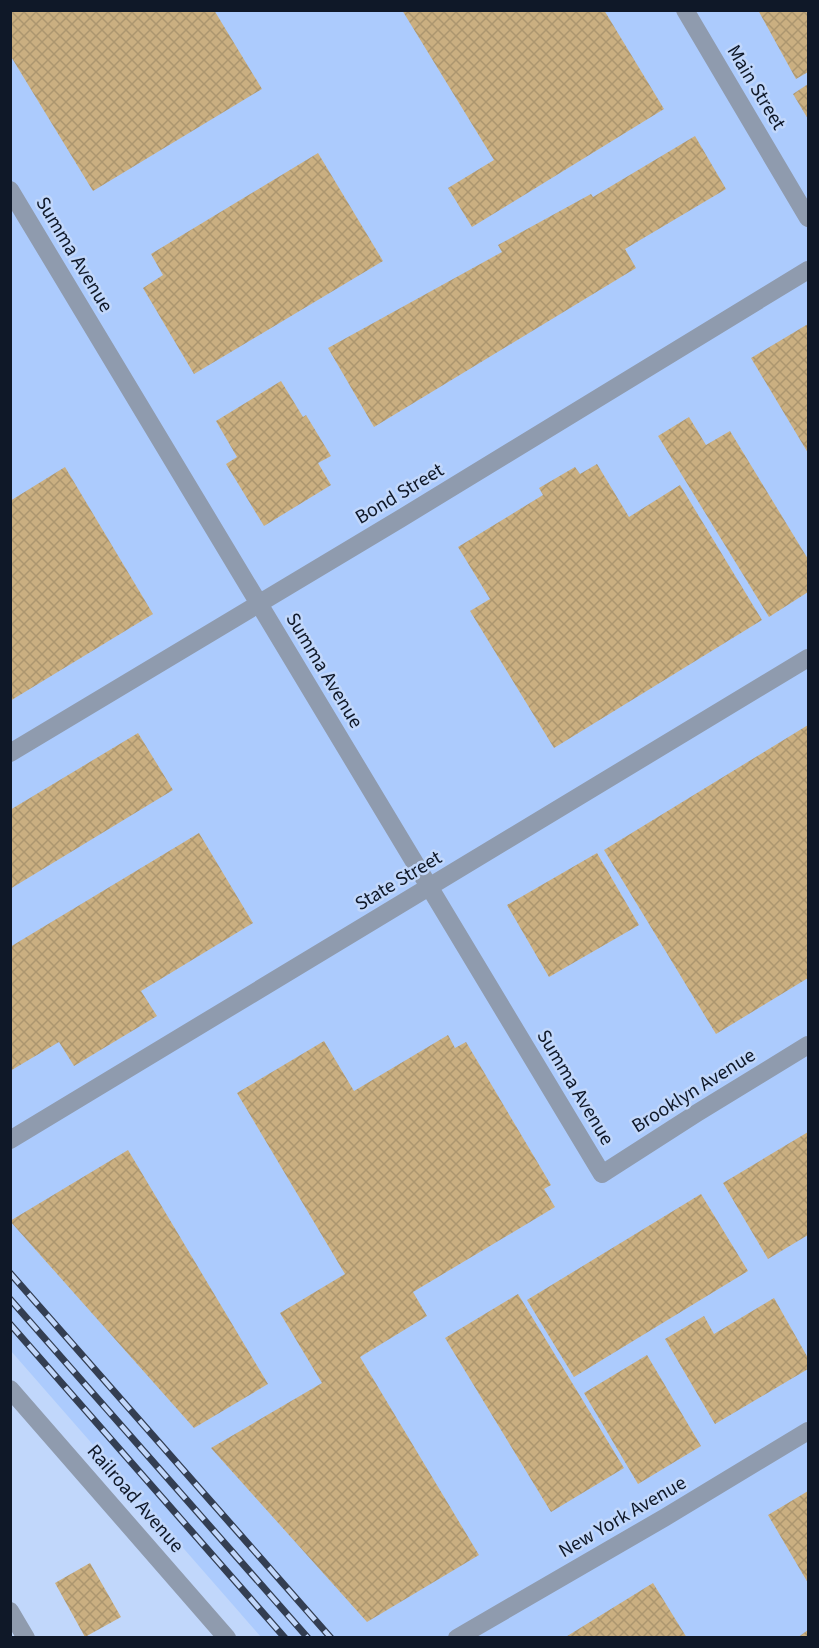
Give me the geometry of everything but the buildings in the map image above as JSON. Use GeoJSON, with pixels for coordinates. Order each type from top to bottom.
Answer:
{"type":"FeatureCollection","features":[{"type":"Feature","properties":{"kind":"street","name":"Main Street"},"geometry":{"type":"LineString","coordinates":[[685,10],[808,218]]}},
{"type":"Feature","properties":{"kind":"street","name":"Summa Avenue"},"geometry":{"type":"LineString","coordinates":[[10,190],[602,1174]]}},
{"type":"Feature","properties":{"kind":"street","name":"Bond Street"},"geometry":{"type":"LineString","coordinates":[[10,753],[808,270]]}},
{"type":"Feature","properties":{"kind":"street","name":"State Street"},"geometry":{"type":"LineString","coordinates":[[10,1140],[808,658]]}},
{"type":"Feature","properties":{"kind":"street","name":"Brooklyn Avenue"},"geometry":{"type":"LineString","coordinates":[[602,1174],[808,1045]]}},
{"type":"Feature","properties":{"kind":"street","name":"Railroad Avenue"},"geometry":{"type":"LineString","coordinates":[[10,1389],[227,1638]]}},
{"type":"Feature","properties":{"kind":"street","name":"New York Avenue"},"geometry":{"type":"LineString","coordinates":[[457,1638],[808,1431]]}},
{"type":"Feature","properties":{"kind":"street"},"geometry":{"type":"LineString","coordinates":[[10,1611],[26,1638]]}},
{"type":"Feature","properties":{"kind":"shaded area"},"geometry":{"type":"Polygon","coordinates":[[[10,11],[808,11],[808,1637],[261,1637],[11,1351],[10,11]]]}},
{"type":"Feature","properties":{"kind":"railway"},"geometry":{"type":"LineString","coordinates":[[10,1273],[331,1638]]}},
{"type":"Feature","properties":{"kind":"railway"},"geometry":{"type":"LineString","coordinates":[[10,1299],[308,1638]]}},
{"type":"Feature","properties":{"kind":"railway"},"geometry":{"type":"LineString","coordinates":[[10,1324],[285,1638]]}}]}
